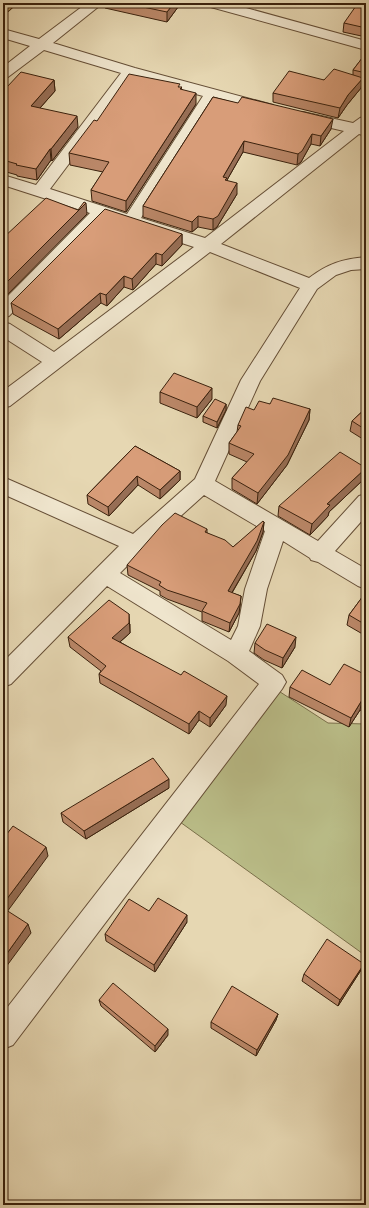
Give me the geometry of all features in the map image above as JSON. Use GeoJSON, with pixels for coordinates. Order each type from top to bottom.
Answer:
{"type":"FeatureCollection","features":[{"type":"Feature","properties":{"kind":"highway"},"geometry":{"type":"LineString","coordinates":[[3,8],[10,3]]}},
{"type":"Feature","properties":{"kind":"street"},"geometry":{"type":"LineString","coordinates":[[3,74],[38,43],[96,3]]}},
{"type":"Feature","properties":{"kind":"street"},"geometry":{"type":"LineString","coordinates":[[212,3],[366,46]]}},
{"type":"Feature","properties":{"kind":"street"},"geometry":{"type":"LineString","coordinates":[[259,16],[271,3]]}},
{"type":"Feature","properties":{"kind":"street"},"geometry":{"type":"LineString","coordinates":[[3,34],[212,94],[285,113],[363,127]]}},
{"type":"Feature","properties":{"kind":"street"},"geometry":{"type":"LineString","coordinates":[[40,191],[130,71]]}},
{"type":"Feature","properties":{"kind":"street"},"geometry":{"type":"LineString","coordinates":[[131,221],[212,94]]}},
{"type":"Feature","properties":{"kind":"street"},"geometry":{"type":"LineString","coordinates":[[3,401],[363,127]]}},
{"type":"Feature","properties":{"kind":"street"},"geometry":{"type":"LineString","coordinates":[[3,180],[101,212],[208,244],[311,285]]}},
{"type":"Feature","properties":{"kind":"street"},"geometry":{"type":"LineString","coordinates":[[3,312],[101,212]]}},
{"type":"Feature","properties":{"kind":"street"},"geometry":{"type":"LineString","coordinates":[[3,677],[106,575],[135,544],[203,484],[251,380],[311,285],[330,271],[349,264],[366,263]]}},
{"type":"Feature","properties":{"kind":"street"},"geometry":{"type":"LineString","coordinates":[[3,328],[54,361]]}},
{"type":"Feature","properties":{"kind":"street"},"geometry":{"type":"LineString","coordinates":[[203,484],[276,529],[366,580]]}},
{"type":"Feature","properties":{"kind":"street"},"geometry":{"type":"LineString","coordinates":[[3,485],[135,544]]}},
{"type":"Feature","properties":{"kind":"street"},"geometry":{"type":"LineString","coordinates":[[319,554],[366,502]]}},
{"type":"Feature","properties":{"kind":"street"},"geometry":{"type":"LineString","coordinates":[[236,654],[249,626],[256,589],[276,529]]}},
{"type":"Feature","properties":{"kind":"street"},"geometry":{"type":"LineString","coordinates":[[3,1035],[274,682],[236,654],[106,575]]}},
{"type":"Feature","properties":{"kind":"green space"},"geometry":{"type":"Polygon","coordinates":[[[274,688],[328,723],[366,724],[366,956],[180,822],[274,688]]]}},
{"type":"Feature","properties":{"kind":"building"},"geometry":{"type":"Polygon","coordinates":[[[124,3],[174,3],[167,12],[124,3]]]}},
{"type":"Feature","properties":{"kind":"building"},"geometry":{"type":"Polygon","coordinates":[[[358,3],[366,3],[366,28],[344,23],[358,3]]]}},
{"type":"Feature","properties":{"kind":"building"},"geometry":{"type":"Polygon","coordinates":[[[366,53],[366,73],[353,70],[366,53]]]}},
{"type":"Feature","properties":{"kind":"building"},"geometry":{"type":"Polygon","coordinates":[[[334,69],[363,78],[348,95],[340,108],[273,93],[289,71],[324,80],[334,69]]]}},
{"type":"Feature","properties":{"kind":"building"},"geometry":{"type":"Polygon","coordinates":[[[21,72],[54,80],[31,106],[77,116],[36,169],[16,165],[17,164],[3,160],[3,86],[7,87],[21,72]]]}},
{"type":"Feature","properties":{"kind":"building"},"geometry":{"type":"Polygon","coordinates":[[[129,74],[180,84],[178,87],[182,87],[180,89],[196,93],[126,201],[91,190],[109,162],[69,153],[94,120],[97,121],[129,74]]]}},
{"type":"Feature","properties":{"kind":"building"},"geometry":{"type":"Polygon","coordinates":[[[213,97],[238,103],[242,97],[333,119],[321,136],[312,134],[302,151],[298,154],[244,141],[223,177],[227,178],[225,180],[237,183],[218,216],[213,219],[198,216],[192,222],[143,206],[213,97]]]}},
{"type":"Feature","properties":{"kind":"building"},"geometry":{"type":"Polygon","coordinates":[[[46,198],[78,210],[84,202],[86,203],[3,286],[3,238],[46,198]]]}},
{"type":"Feature","properties":{"kind":"building"},"geometry":{"type":"Polygon","coordinates":[[[105,209],[182,234],[162,255],[156,253],[132,279],[124,276],[106,295],[100,293],[58,329],[11,303],[105,209]]]}},
{"type":"Feature","properties":{"kind":"building"},"geometry":{"type":"Polygon","coordinates":[[[174,373],[212,388],[197,407],[160,392],[174,373]]]}},
{"type":"Feature","properties":{"kind":"building"},"geometry":{"type":"Polygon","coordinates":[[[273,398],[310,409],[288,455],[258,493],[232,478],[254,454],[229,443],[241,426],[238,425],[246,407],[254,410],[259,401],[270,404],[273,398]]]}},
{"type":"Feature","properties":{"kind":"building"},"geometry":{"type":"Polygon","coordinates":[[[215,399],[226,404],[217,422],[203,416],[215,399]]]}},
{"type":"Feature","properties":{"kind":"building"},"geometry":{"type":"Polygon","coordinates":[[[366,408],[366,430],[352,421],[366,408]]]}},
{"type":"Feature","properties":{"kind":"building"},"geometry":{"type":"Polygon","coordinates":[[[135,446],[180,471],[160,490],[137,476],[108,507],[87,495],[135,446]]]}},
{"type":"Feature","properties":{"kind":"building"},"geometry":{"type":"Polygon","coordinates":[[[340,452],[366,468],[327,504],[330,505],[312,524],[279,506],[340,452]]]}},
{"type":"Feature","properties":{"kind":"building"},"geometry":{"type":"Polygon","coordinates":[[[175,513],[207,529],[205,532],[225,540],[233,547],[263,521],[264,522],[257,541],[228,591],[241,596],[240,604],[230,623],[202,611],[207,603],[167,590],[159,585],[161,582],[127,565],[162,525],[175,513]]]}},
{"type":"Feature","properties":{"kind":"building"},"geometry":{"type":"Polygon","coordinates":[[[366,592],[366,625],[349,615],[366,592]]]}},
{"type":"Feature","properties":{"kind":"building"},"geometry":{"type":"Polygon","coordinates":[[[109,600],[129,614],[129,623],[112,638],[181,675],[184,671],[227,696],[210,718],[199,711],[189,724],[99,674],[106,666],[68,637],[109,600]]]}},
{"type":"Feature","properties":{"kind":"building"},"geometry":{"type":"Polygon","coordinates":[[[267,624],[296,637],[283,658],[265,650],[255,643],[267,624]]]}},
{"type":"Feature","properties":{"kind":"building"},"geometry":{"type":"Polygon","coordinates":[[[344,664],[366,675],[366,702],[362,700],[351,718],[290,687],[302,670],[330,685],[344,664]]]}},
{"type":"Feature","properties":{"kind":"building"},"geometry":{"type":"Polygon","coordinates":[[[153,758],[169,779],[84,831],[61,813],[153,758]]]}},
{"type":"Feature","properties":{"kind":"building"},"geometry":{"type":"Polygon","coordinates":[[[13,826],[46,847],[3,904],[3,839],[13,826]]]}},
{"type":"Feature","properties":{"kind":"building"},"geometry":{"type":"Polygon","coordinates":[[[158,898],[187,915],[154,965],[105,934],[129,899],[149,911],[158,898]]]}},
{"type":"Feature","properties":{"kind":"building"},"geometry":{"type":"Polygon","coordinates":[[[3,908],[28,924],[3,959],[3,908]]]}},
{"type":"Feature","properties":{"kind":"building"},"geometry":{"type":"Polygon","coordinates":[[[327,939],[364,964],[340,1000],[304,974],[327,939]]]}},
{"type":"Feature","properties":{"kind":"building"},"geometry":{"type":"Polygon","coordinates":[[[113,983],[168,1029],[155,1046],[99,1000],[113,983]]]}},
{"type":"Feature","properties":{"kind":"building"},"geometry":{"type":"Polygon","coordinates":[[[232,986],[278,1014],[257,1050],[211,1022],[232,986]]]}}]}
